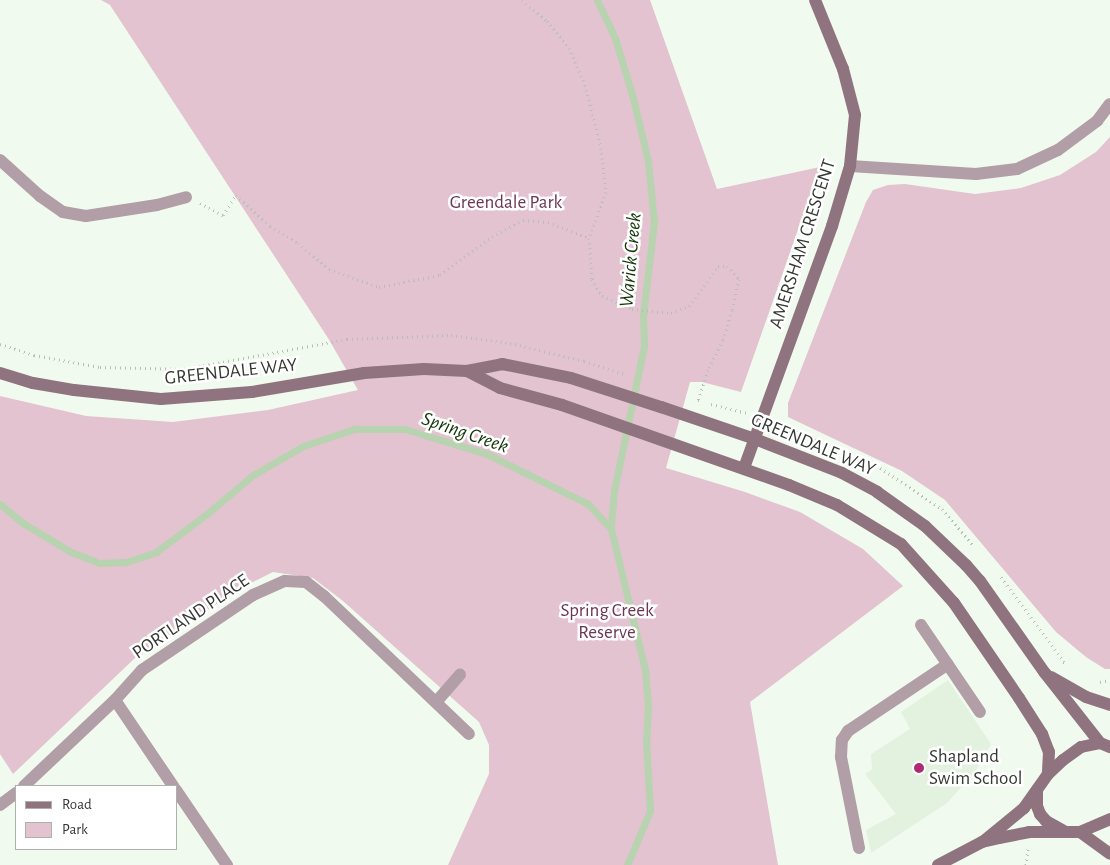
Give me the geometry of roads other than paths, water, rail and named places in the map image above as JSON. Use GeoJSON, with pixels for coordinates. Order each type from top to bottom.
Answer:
{"type":"FeatureCollection","features":[{"type":"Feature","properties":{"kind":"street","name":"AMERSHAM CRESCENT"},"geometry":{"type":"LineString","coordinates":[[744,468],[764,418],[832,226],[850,166],[855,115],[843,69],[815,0]]}},
{"type":"Feature","properties":{"kind":"street"},"geometry":{"type":"LineString","coordinates":[[850,166],[976,174],[1017,169],[1058,150],[1097,121],[1110,104]]}},
{"type":"Feature","properties":{"kind":"street"},"geometry":{"type":"LineString","coordinates":[[0,160],[40,196],[63,212],[86,216],[157,205],[186,196]]}},
{"type":"Feature","properties":{"kind":"street","name":"GREENDALE WAY"},"geometry":{"type":"LineString","coordinates":[[0,373],[33,383],[74,390],[161,399],[252,392],[395,370],[467,371],[502,364],[571,378],[661,407],[755,439],[842,473],[885,497],[925,526],[980,581],[1045,673],[1107,745]]}},
{"type":"Feature","properties":{"kind":"street","name":"GREENDALE WAY"},"geometry":{"type":"LineString","coordinates":[[467,371],[500,388],[562,405],[744,468],[836,505],[901,544],[954,603],[1019,698],[1042,734],[1049,752],[1048,774]]}},
{"type":"Feature","properties":{"kind":"street","name":"PORTLAND PLACE"},"geometry":{"type":"LineString","coordinates":[[25,785],[115,700],[142,670],[253,595],[285,581],[306,582],[324,596],[437,700],[469,734]]}},
{"type":"Feature","properties":{"kind":"street"},"geometry":{"type":"LineString","coordinates":[[922,624],[980,712]]}},
{"type":"Feature","properties":{"kind":"street"},"geometry":{"type":"LineString","coordinates":[[858,848],[841,758],[842,740],[848,730],[948,664]]}},
{"type":"Feature","properties":{"kind":"street"},"geometry":{"type":"LineString","coordinates":[[1045,673],[1086,697],[1110,704]]}},
{"type":"Feature","properties":{"kind":"street"},"geometry":{"type":"LineString","coordinates":[[437,700],[460,676]]}},
{"type":"Feature","properties":{"kind":"street"},"geometry":{"type":"LineString","coordinates":[[115,700],[172,785]]}},
{"type":"Feature","properties":{"kind":"street"},"geometry":{"type":"LineString","coordinates":[[938,865],[982,842],[1024,808],[1048,774],[1081,747],[1107,745]]}},
{"type":"Feature","properties":{"kind":"street"},"geometry":{"type":"LineString","coordinates":[[1037,790],[1037,806],[1040,814],[1046,821],[1067,832]]}},
{"type":"Feature","properties":{"kind":"street"},"geometry":{"type":"LineString","coordinates":[[178,793],[227,865]]}},
{"type":"Feature","properties":{"kind":"street"},"geometry":{"type":"LineString","coordinates":[[0,805],[15,794]]}},
{"type":"Feature","properties":{"kind":"street"},"geometry":{"type":"LineString","coordinates":[[982,842],[1028,832],[1080,832],[1100,825],[1110,819]]}},
{"type":"Feature","properties":{"kind":"street"},"geometry":{"type":"LineString","coordinates":[[1080,832],[1110,854]]}},
{"type":"Feature","properties":{"kind":"waterway","name":"Warick Creek"},"geometry":{"type":"LineString","coordinates":[[597,0],[615,38],[633,98],[648,161],[654,222],[643,315],[644,346],[614,491],[611,529]]}},
{"type":"Feature","properties":{"kind":"waterway","name":"Spring Creek"},"geometry":{"type":"LineString","coordinates":[[0,504],[23,523],[71,552],[99,563],[126,562],[156,552],[208,513],[253,475],[303,446],[354,429],[405,429],[487,454],[588,504],[611,529],[645,670],[648,706],[646,739],[650,811],[627,865]]}},
{"type":"Feature","properties":{"kind":"place","name":"Shapland Swim School"},"geometry":{"type":"Point","coordinates":[919,768]}},
{"type":"Feature","properties":{"kind":"park label","name":"Greendale Park"},"geometry":{"type":"Point","coordinates":[506,203]}},
{"type":"Feature","properties":{"kind":"park label","name":"Spring Creek Reserve"},"geometry":{"type":"Point","coordinates":[607,622]}}]}
